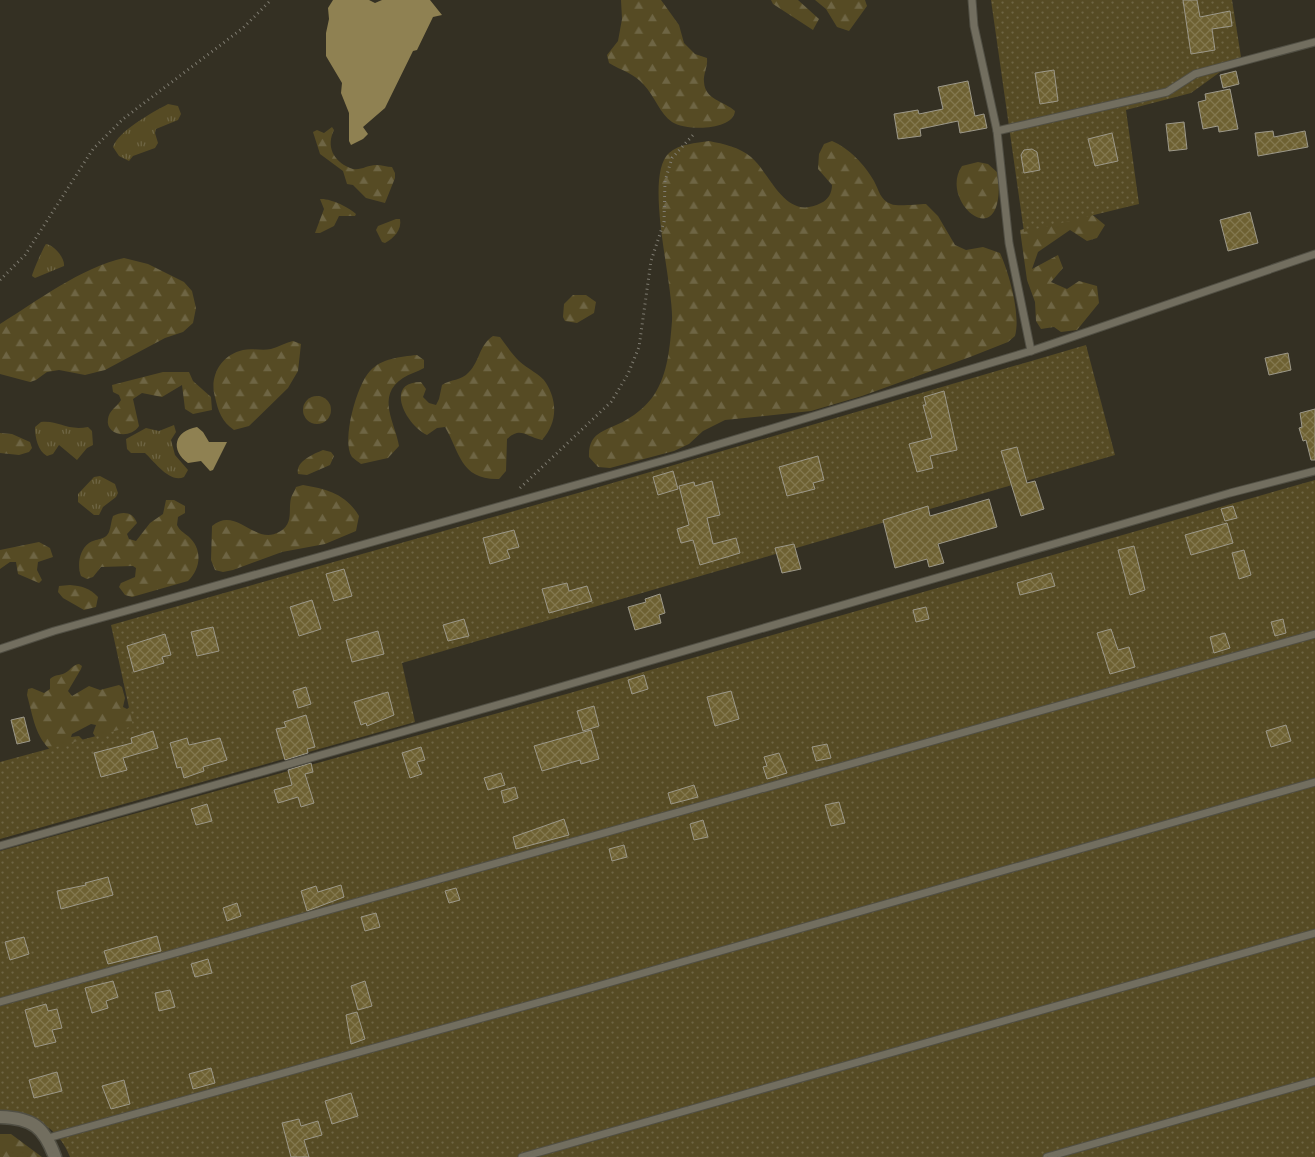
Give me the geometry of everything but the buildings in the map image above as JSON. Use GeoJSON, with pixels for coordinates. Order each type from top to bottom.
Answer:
{"type":"FeatureCollection","features":[{"type":"Feature","properties":{"kind":"street"},"geometry":{"type":"LineString","coordinates":[[0,1117],[14,1118],[40,1127],[48,1138],[55,1157]]}},
{"type":"Feature","properties":{"kind":"lane"},"geometry":{"type":"LineString","coordinates":[[972,0],[974,26],[997,131],[1010,243],[1031,351]]}},
{"type":"Feature","properties":{"kind":"lane"},"geometry":{"type":"LineString","coordinates":[[997,131],[1167,92],[1195,74],[1315,42]]}},
{"type":"Feature","properties":{"kind":"lane"},"geometry":{"type":"LineString","coordinates":[[0,649],[54,631],[676,458],[1031,351],[1315,254]]}},
{"type":"Feature","properties":{"kind":"lane"},"geometry":{"type":"LineString","coordinates":[[0,846],[515,700],[1230,493],[1315,471]]}},
{"type":"Feature","properties":{"kind":"lane"},"geometry":{"type":"LineString","coordinates":[[0,1002],[1315,634]]}},
{"type":"Feature","properties":{"kind":"lane"},"geometry":{"type":"LineString","coordinates":[[48,1138],[587,989],[1315,782]]}},
{"type":"Feature","properties":{"kind":"lane"},"geometry":{"type":"LineString","coordinates":[[522,1157],[1315,933]]}},
{"type":"Feature","properties":{"kind":"lane"},"geometry":{"type":"LineString","coordinates":[[1047,1157],[1315,1081]]}},
{"type":"Feature","properties":{"kind":"path"},"geometry":{"type":"LineString","coordinates":[[0,280],[25,255],[93,148],[123,119],[243,28],[271,0]]}},
{"type":"Feature","properties":{"kind":"path"},"geometry":{"type":"LineString","coordinates":[[499,507],[544,468],[611,402],[628,374],[638,347],[651,261],[664,222],[665,181],[672,158],[693,135]]}},
{"type":"Feature","properties":{"kind":"green space"},"geometry":{"type":"Polygon","coordinates":[[[621,0],[661,0],[679,25],[684,43],[695,54],[707,58],[704,79],[705,88],[716,100],[735,111],[732,118],[718,126],[698,128],[672,122],[640,81],[609,63],[607,55],[618,41],[622,19],[621,0]]]}},
{"type":"Feature","properties":{"kind":"green space"},"geometry":{"type":"Polygon","coordinates":[[[771,0],[798,0],[819,19],[813,30],[773,4],[771,0]]]}},
{"type":"Feature","properties":{"kind":"green space"},"geometry":{"type":"Polygon","coordinates":[[[815,0],[865,0],[867,6],[849,31],[837,27],[826,9],[815,0]]]}},
{"type":"Feature","properties":{"kind":"green space"},"geometry":{"type":"Polygon","coordinates":[[[991,0],[1232,0],[1241,57],[1191,93],[1126,110],[1139,204],[1024,232],[991,0]]]}},
{"type":"Feature","properties":{"kind":"green space"},"geometry":{"type":"Polygon","coordinates":[[[168,104],[178,106],[181,114],[178,120],[156,129],[155,133],[158,143],[155,148],[133,156],[129,161],[119,156],[113,147],[116,141],[137,122],[168,104]]]}},
{"type":"Feature","properties":{"kind":"green space"},"geometry":{"type":"Polygon","coordinates":[[[332,127],[334,130],[331,147],[335,157],[344,165],[353,169],[373,165],[392,167],[395,178],[385,203],[366,198],[353,185],[347,184],[343,171],[320,154],[313,132],[317,130],[324,133],[332,127]]]}},
{"type":"Feature","properties":{"kind":"green space"},"geometry":{"type":"Polygon","coordinates":[[[709,141],[731,146],[751,157],[780,194],[798,206],[808,207],[823,202],[829,196],[832,185],[818,169],[819,154],[824,144],[832,141],[838,144],[856,158],[866,169],[882,197],[887,202],[898,205],[926,204],[938,216],[955,245],[966,250],[983,247],[1000,253],[1007,271],[1015,306],[1015,336],[1008,342],[970,357],[862,396],[811,411],[725,420],[703,431],[689,444],[674,451],[610,468],[598,467],[589,457],[592,441],[600,432],[630,418],[648,402],[659,387],[668,360],[672,321],[659,207],[659,184],[662,166],[669,153],[673,150],[688,144],[709,141]]]}},
{"type":"Feature","properties":{"kind":"green space"},"geometry":{"type":"Polygon","coordinates":[[[978,162],[988,164],[998,173],[998,199],[993,214],[984,219],[974,216],[965,207],[958,195],[957,180],[962,166],[978,162]]]}},
{"type":"Feature","properties":{"kind":"green space"},"geometry":{"type":"Polygon","coordinates":[[[320,199],[339,204],[356,214],[355,216],[339,216],[334,226],[320,233],[315,233],[324,209],[320,199]]]}},
{"type":"Feature","properties":{"kind":"green space"},"geometry":{"type":"Polygon","coordinates":[[[1089,212],[1105,225],[1097,238],[1087,241],[1070,230],[1038,252],[1032,269],[1058,255],[1063,268],[1051,282],[1067,289],[1079,281],[1097,286],[1099,303],[1077,330],[1061,332],[1054,327],[1041,329],[1036,321],[1035,302],[1027,280],[1020,230],[1089,212]]]}},
{"type":"Feature","properties":{"kind":"green space"},"geometry":{"type":"Polygon","coordinates":[[[400,219],[400,227],[397,233],[385,243],[382,242],[376,230],[378,226],[400,219]]]}},
{"type":"Feature","properties":{"kind":"green space"},"geometry":{"type":"Polygon","coordinates":[[[46,244],[58,252],[63,259],[64,266],[35,278],[32,276],[46,244]]]}},
{"type":"Feature","properties":{"kind":"green space"},"geometry":{"type":"Polygon","coordinates":[[[124,258],[148,264],[184,282],[192,291],[196,308],[193,323],[183,332],[165,338],[105,370],[85,375],[59,370],[47,372],[30,382],[0,374],[0,324],[44,295],[76,277],[108,262],[124,258]]]}},
{"type":"Feature","properties":{"kind":"green space"},"geometry":{"type":"Polygon","coordinates":[[[573,295],[586,295],[596,302],[594,313],[577,323],[565,321],[563,317],[564,304],[573,295]]]}},
{"type":"Feature","properties":{"kind":"green space"},"geometry":{"type":"Polygon","coordinates":[[[493,336],[500,337],[519,361],[544,380],[550,390],[554,405],[551,427],[542,440],[520,433],[516,433],[507,439],[506,471],[499,479],[476,475],[469,470],[458,455],[445,427],[437,428],[427,435],[419,430],[406,413],[401,396],[403,389],[410,384],[421,382],[426,389],[423,397],[429,403],[436,405],[442,385],[463,377],[469,372],[473,368],[482,348],[493,336]]]}},
{"type":"Feature","properties":{"kind":"green space"},"geometry":{"type":"Polygon","coordinates":[[[293,341],[301,344],[298,371],[288,388],[249,426],[234,430],[224,420],[216,402],[214,382],[218,368],[228,356],[243,350],[271,349],[293,341]]]}},
{"type":"Feature","properties":{"kind":"green space"},"geometry":{"type":"Polygon","coordinates":[[[1086,345],[1115,455],[402,663],[415,722],[0,839],[0,762],[133,726],[111,625],[585,491],[1086,345]]]}},
{"type":"Feature","properties":{"kind":"green space"},"geometry":{"type":"Polygon","coordinates":[[[417,355],[424,360],[424,368],[403,378],[390,393],[389,411],[399,446],[388,458],[361,464],[352,457],[348,439],[352,413],[365,378],[380,363],[417,355]]]}},
{"type":"Feature","properties":{"kind":"green space"},"geometry":{"type":"Polygon","coordinates":[[[163,372],[189,372],[193,381],[211,397],[212,410],[193,414],[185,409],[182,385],[162,397],[142,393],[133,399],[139,426],[130,433],[124,434],[119,434],[110,429],[108,424],[109,416],[121,400],[119,395],[113,392],[112,385],[163,372]]]}},
{"type":"Feature","properties":{"kind":"green space"},"geometry":{"type":"Polygon","coordinates":[[[317,396],[327,400],[331,410],[327,420],[317,424],[307,420],[303,410],[307,400],[317,396]]]}},
{"type":"Feature","properties":{"kind":"green space"},"geometry":{"type":"Polygon","coordinates":[[[41,422],[53,422],[74,428],[88,427],[92,431],[93,445],[87,448],[77,460],[59,445],[53,454],[47,456],[39,448],[36,435],[35,427],[41,422]]]}},
{"type":"Feature","properties":{"kind":"green space"},"geometry":{"type":"Polygon","coordinates":[[[174,425],[176,432],[171,440],[175,455],[188,470],[184,477],[179,478],[168,475],[145,453],[131,453],[127,449],[126,439],[146,428],[159,431],[174,425]]]}},
{"type":"Feature","properties":{"kind":"green space"},"geometry":{"type":"Polygon","coordinates":[[[0,433],[12,434],[30,442],[32,448],[29,452],[19,455],[0,453],[0,433]]]}},
{"type":"Feature","properties":{"kind":"green space"},"geometry":{"type":"Polygon","coordinates":[[[323,450],[331,452],[334,456],[330,465],[307,475],[298,474],[299,465],[302,462],[323,450]]]}},
{"type":"Feature","properties":{"kind":"green space"},"geometry":{"type":"Polygon","coordinates":[[[100,476],[115,484],[118,493],[116,497],[103,507],[99,515],[94,515],[78,502],[78,494],[94,477],[100,476]]]}},
{"type":"Feature","properties":{"kind":"green space"},"geometry":{"type":"Polygon","coordinates":[[[1315,480],[1315,1157],[70,1157],[59,1137],[42,1123],[22,1114],[0,1111],[0,851],[570,693],[1315,480]]]}},
{"type":"Feature","properties":{"kind":"green space"},"geometry":{"type":"Polygon","coordinates":[[[303,485],[328,491],[348,502],[359,516],[356,531],[325,544],[282,552],[233,570],[223,572],[215,570],[211,560],[212,526],[221,521],[229,520],[262,534],[270,535],[279,532],[284,529],[289,521],[291,498],[296,487],[303,485]]]}},
{"type":"Feature","properties":{"kind":"green space"},"geometry":{"type":"Polygon","coordinates":[[[166,500],[174,500],[185,506],[185,513],[178,517],[177,525],[193,541],[198,553],[196,570],[188,581],[132,597],[125,595],[119,587],[121,583],[135,577],[136,568],[133,566],[101,567],[93,577],[87,579],[81,576],[79,563],[83,550],[89,543],[107,535],[113,516],[124,513],[135,519],[137,523],[127,534],[129,539],[136,541],[150,523],[163,514],[166,500]]]}},
{"type":"Feature","properties":{"kind":"green space"},"geometry":{"type":"Polygon","coordinates":[[[39,542],[50,548],[53,557],[38,562],[37,570],[42,580],[39,583],[18,574],[16,562],[10,562],[0,569],[0,550],[39,542]]]}},
{"type":"Feature","properties":{"kind":"green space"},"geometry":{"type":"Polygon","coordinates":[[[70,585],[92,591],[98,597],[96,607],[84,610],[63,598],[58,592],[59,586],[70,585]]]}},
{"type":"Feature","properties":{"kind":"green space"},"geometry":{"type":"Polygon","coordinates":[[[79,664],[82,666],[81,669],[68,691],[72,696],[89,686],[100,690],[119,685],[122,687],[125,698],[123,707],[127,709],[133,704],[142,724],[98,741],[93,733],[96,725],[91,724],[72,734],[71,737],[79,736],[86,743],[53,752],[38,733],[27,695],[28,689],[32,688],[44,693],[50,689],[50,679],[52,677],[65,673],[79,664]]]}},
{"type":"Feature","properties":{"kind":"green space"},"geometry":{"type":"Polygon","coordinates":[[[0,1134],[11,1134],[42,1157],[0,1157],[0,1134]]]}},
{"type":"Feature","properties":{"kind":"shaded area"},"geometry":{"type":"Polygon","coordinates":[[[333,0],[369,0],[375,3],[382,0],[430,0],[442,15],[433,17],[417,50],[413,51],[385,108],[363,127],[368,134],[351,145],[349,141],[349,113],[341,93],[342,83],[326,56],[328,8],[333,0]]]}},
{"type":"Feature","properties":{"kind":"shaded area"},"geometry":{"type":"Polygon","coordinates":[[[197,427],[203,432],[209,442],[227,442],[213,470],[210,471],[201,461],[188,463],[182,458],[177,447],[179,437],[183,432],[197,427]]]}}]}
